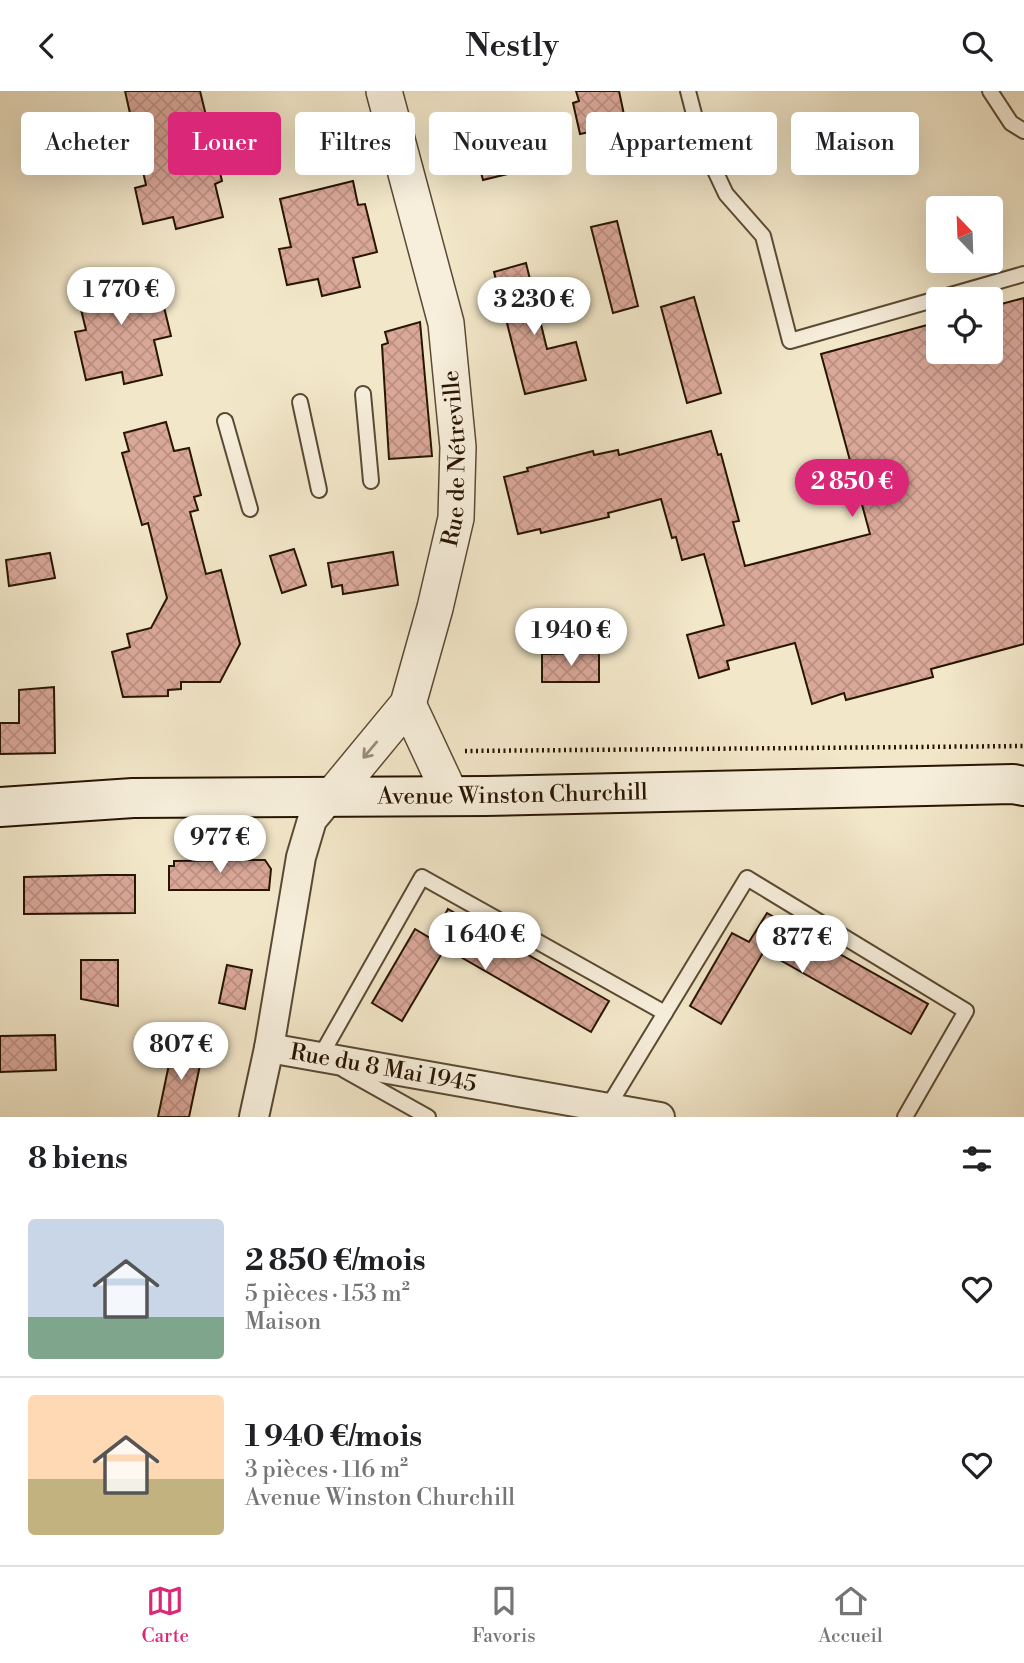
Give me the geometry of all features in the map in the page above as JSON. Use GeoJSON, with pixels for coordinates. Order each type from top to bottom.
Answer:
{"type":"FeatureCollection","features":[{"type":"Feature","properties":{"kind":"main road","name":"Avenue Winston Churchill"},"geometry":{"type":"LineString","coordinates":[[0,807],[134,798],[451,796],[1013,783],[1024,786]]}},
{"type":"Feature","properties":{"kind":"street","name":"Rue de Nétreville"},"geometry":{"type":"LineString","coordinates":[[332,796],[408,704],[457,518],[458,447],[446,324],[384,91]]}},
{"type":"Feature","properties":{"kind":"street"},"geometry":{"type":"LineString","coordinates":[[408,704],[451,796]]}},
{"type":"Feature","properties":{"kind":"street"},"geometry":{"type":"LineString","coordinates":[[254,1117],[269,1048],[302,857],[312,820],[332,796]]}},
{"type":"Feature","properties":{"kind":"street","name":"Rue du 8 Mai 1945"},"geometry":{"type":"LineString","coordinates":[[269,1048],[604,1112],[660,1117]]}},
{"type":"Feature","properties":{"kind":"lane"},"geometry":{"type":"LineString","coordinates":[[688,91],[701,141],[726,194],[763,236],[790,341],[1024,274]]}},
{"type":"Feature","properties":{"kind":"lane"},"geometry":{"type":"LineString","coordinates":[[990,91],[1010,123],[1024,131]]}},
{"type":"Feature","properties":{"kind":"lane"},"geometry":{"type":"LineString","coordinates":[[363,394],[371,481]]}},
{"type":"Feature","properties":{"kind":"lane"},"geometry":{"type":"LineString","coordinates":[[300,402],[319,490]]}},
{"type":"Feature","properties":{"kind":"lane"},"geometry":{"type":"LineString","coordinates":[[225,421],[250,509]]}},
{"type":"Feature","properties":{"kind":"lane"},"geometry":{"type":"LineString","coordinates":[[428,1117],[320,1057],[422,877],[665,1013]]}},
{"type":"Feature","properties":{"kind":"lane"},"geometry":{"type":"LineString","coordinates":[[604,1112],[747,878],[966,1011],[905,1117]]}},
{"type":"Feature","properties":{"kind":"path"},"geometry":{"type":"LineString","coordinates":[[430,751],[1024,746]]}},
{"type":"Feature","properties":{"kind":"building"},"geometry":{"type":"Polygon","coordinates":[[[125,91],[200,91],[205,112],[168,112],[168,175],[221,175],[222,181],[215,184],[223,217],[176,229],[173,217],[143,224],[135,188],[146,185],[144,175],[154,175],[154,112],[130,112],[125,91]]]}},
{"type":"Feature","properties":{"kind":"building"},"geometry":{"type":"Polygon","coordinates":[[[576,91],[619,91],[623,112],[586,112],[586,133],[580,134],[573,103],[579,101],[576,91]]]}},
{"type":"Feature","properties":{"kind":"building"},"geometry":{"type":"Polygon","coordinates":[[[482,175],[503,175],[483,180],[482,175]]]}},
{"type":"Feature","properties":{"kind":"building"},"geometry":{"type":"Polygon","coordinates":[[[353,181],[358,205],[365,204],[377,252],[353,258],[360,287],[322,296],[318,279],[287,285],[279,249],[291,247],[280,199],[353,181]]]}},
{"type":"Feature","properties":{"kind":"building"},"geometry":{"type":"Polygon","coordinates":[[[617,221],[638,306],[613,313],[591,227],[617,221]]]}},
{"type":"Feature","properties":{"kind":"building"},"geometry":{"type":"Polygon","coordinates":[[[526,263],[547,349],[576,342],[586,380],[525,394],[494,272],[526,263]]]}},
{"type":"Feature","properties":{"kind":"building"},"geometry":{"type":"Polygon","coordinates":[[[117,271],[120,283],[156,274],[171,336],[154,340],[162,375],[124,384],[122,372],[86,380],[75,332],[86,330],[74,281],[117,271]]]}},
{"type":"Feature","properties":{"kind":"building"},"geometry":{"type":"Polygon","coordinates":[[[694,297],[721,393],[687,403],[661,307],[694,297]]]}},
{"type":"Feature","properties":{"kind":"building"},"geometry":{"type":"Polygon","coordinates":[[[1024,298],[1024,644],[931,669],[933,677],[846,700],[844,693],[812,704],[795,643],[727,661],[729,669],[699,678],[687,635],[724,625],[704,554],[682,560],[676,537],[672,538],[661,499],[608,513],[609,517],[541,533],[540,529],[518,534],[504,477],[528,471],[527,468],[593,451],[594,455],[618,450],[619,455],[711,431],[718,455],[721,454],[739,521],[733,522],[745,566],[870,534],[821,354],[926,325],[926,364],[1003,364],[1003,304],[1024,298]]]}},
{"type":"Feature","properties":{"kind":"building"},"geometry":{"type":"Polygon","coordinates":[[[420,322],[432,456],[389,459],[382,345],[388,343],[385,332],[420,322]]]}},
{"type":"Feature","properties":{"kind":"building"},"geometry":{"type":"Polygon","coordinates":[[[166,422],[174,451],[189,448],[201,495],[194,497],[198,510],[190,512],[206,574],[221,570],[240,644],[220,682],[181,682],[181,689],[168,690],[168,696],[123,697],[112,652],[130,647],[127,634],[151,628],[167,598],[148,523],[142,525],[122,453],[129,451],[124,433],[166,422]]]}},
{"type":"Feature","properties":{"kind":"building"},"geometry":{"type":"Polygon","coordinates":[[[294,549],[306,585],[282,593],[270,556],[294,549]]]}},
{"type":"Feature","properties":{"kind":"building"},"geometry":{"type":"Polygon","coordinates":[[[393,552],[398,585],[343,594],[342,585],[332,587],[328,563],[393,552]]]}},
{"type":"Feature","properties":{"kind":"building"},"geometry":{"type":"Polygon","coordinates":[[[50,553],[55,578],[9,586],[6,560],[50,553]]]}},
{"type":"Feature","properties":{"kind":"building"},"geometry":{"type":"Polygon","coordinates":[[[599,653],[599,682],[542,682],[542,654],[599,653]]]}},
{"type":"Feature","properties":{"kind":"building"},"geometry":{"type":"Polygon","coordinates":[[[54,687],[55,753],[0,754],[0,723],[19,723],[19,690],[54,687]]]}},
{"type":"Feature","properties":{"kind":"building"},"geometry":{"type":"Polygon","coordinates":[[[265,860],[271,869],[269,890],[169,890],[169,866],[174,866],[174,861],[265,860]]]}},
{"type":"Feature","properties":{"kind":"building"},"geometry":{"type":"Polygon","coordinates":[[[135,875],[135,913],[24,914],[24,877],[135,875]]]}},
{"type":"Feature","properties":{"kind":"building"},"geometry":{"type":"Polygon","coordinates":[[[448,909],[609,1001],[591,1032],[445,948],[402,1021],[372,1003],[415,929],[432,939],[448,909]]]}},
{"type":"Feature","properties":{"kind":"building"},"geometry":{"type":"Polygon","coordinates":[[[767,913],[928,1004],[911,1034],[764,951],[721,1024],[690,1006],[732,933],[749,942],[767,913]]]}},
{"type":"Feature","properties":{"kind":"building"},"geometry":{"type":"Polygon","coordinates":[[[81,960],[118,960],[118,1006],[81,999],[81,960]]]}},
{"type":"Feature","properties":{"kind":"building"},"geometry":{"type":"Polygon","coordinates":[[[227,965],[252,970],[245,1009],[219,1003],[227,965]]]}},
{"type":"Feature","properties":{"kind":"building"},"geometry":{"type":"Polygon","coordinates":[[[55,1035],[56,1070],[0,1072],[0,1036],[55,1035]]]}},
{"type":"Feature","properties":{"kind":"building"},"geometry":{"type":"Polygon","coordinates":[[[173,1045],[203,1051],[189,1117],[158,1117],[173,1045]]]}}]}
